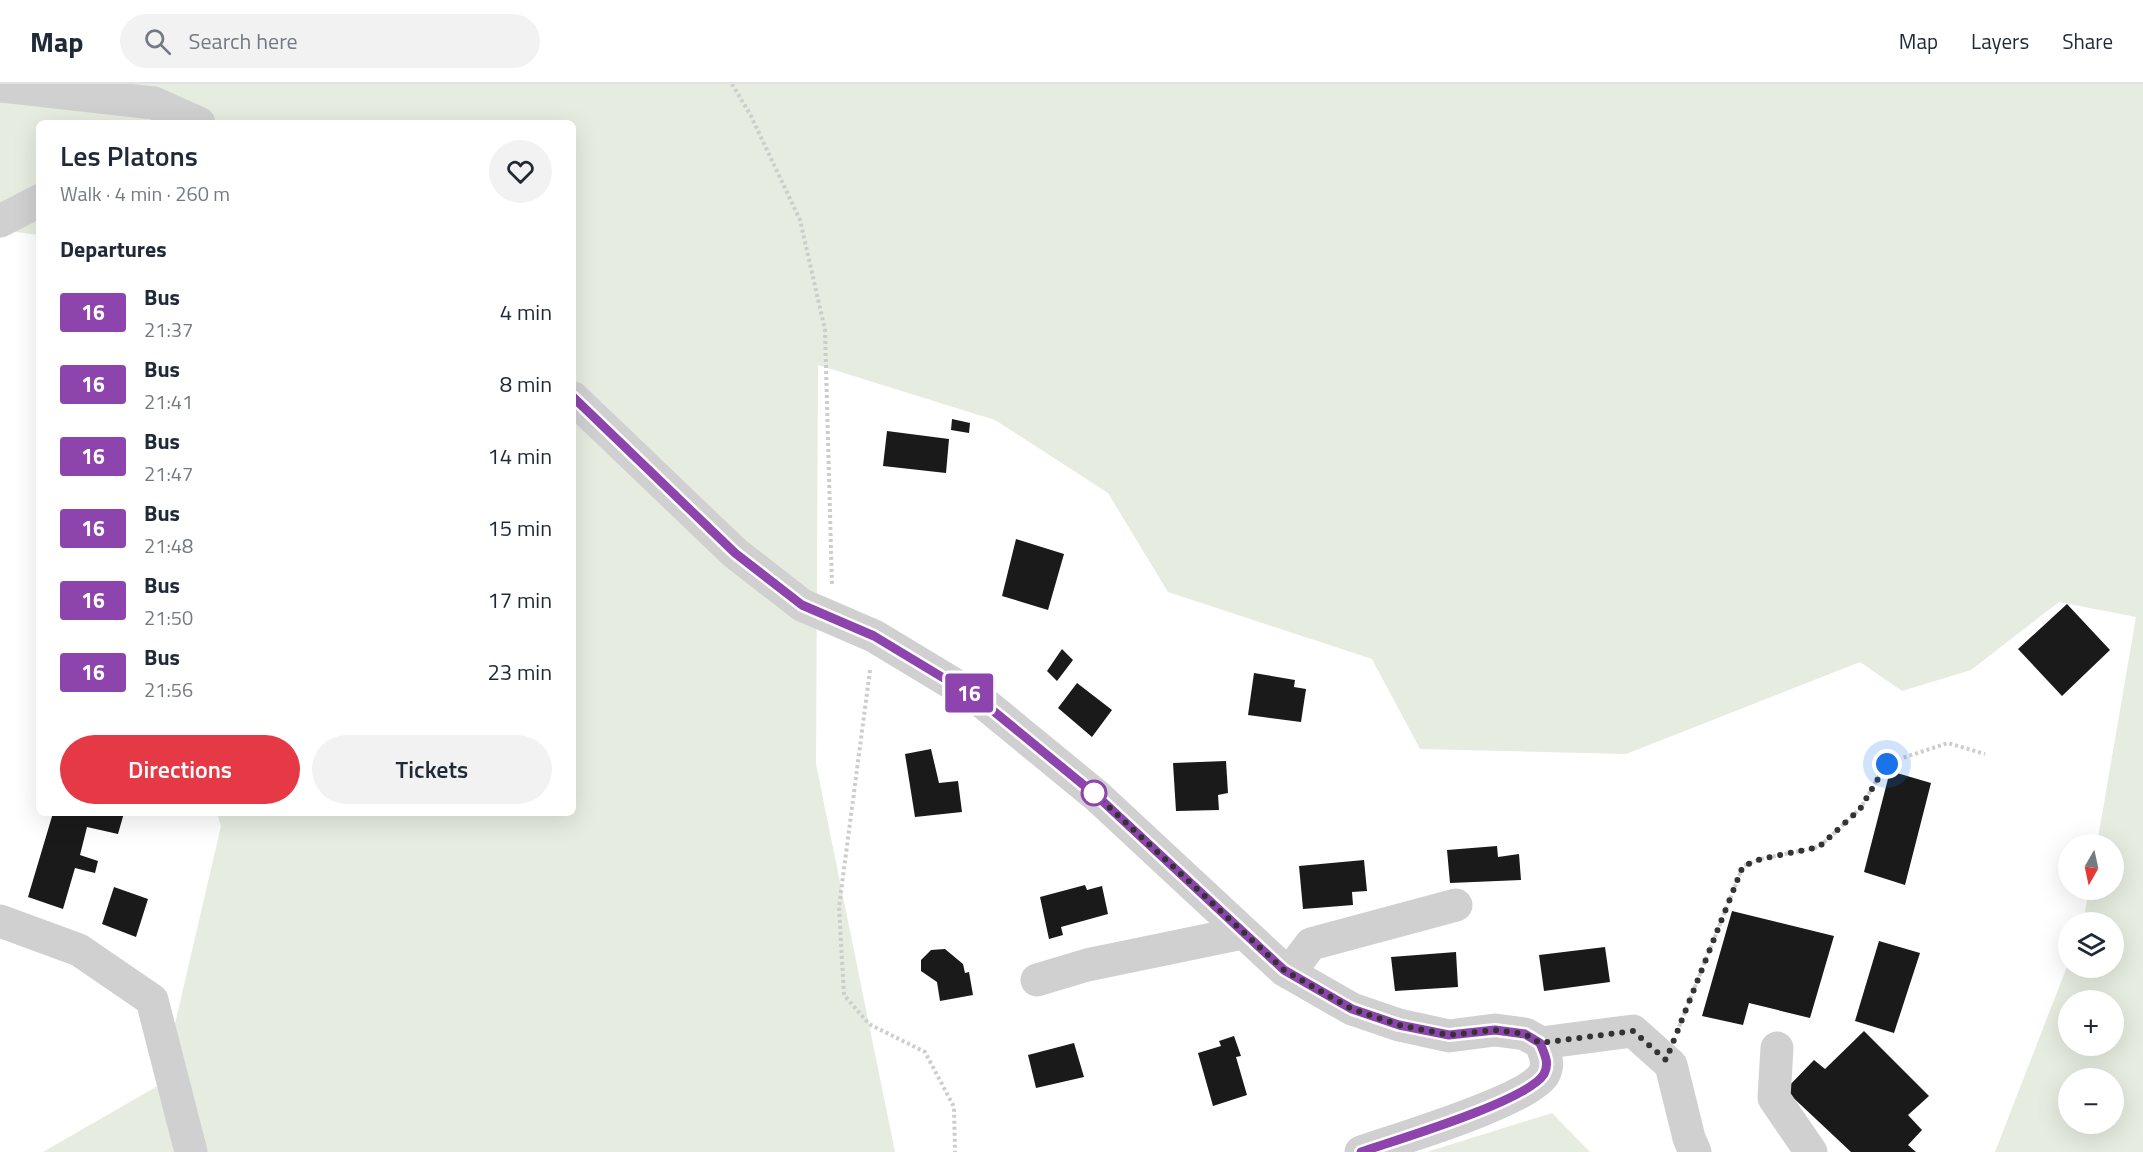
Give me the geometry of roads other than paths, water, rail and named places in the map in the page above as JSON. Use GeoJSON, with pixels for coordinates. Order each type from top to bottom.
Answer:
{"type":"FeatureCollection","features":[{"type":"Feature","properties":{"kind":"street"},"geometry":{"type":"LineString","coordinates":[[0,86],[184,120]]}},
{"type":"Feature","properties":{"kind":"street"},"geometry":{"type":"LineString","coordinates":[[0,221],[36,203]]}},
{"type":"Feature","properties":{"kind":"street"},"geometry":{"type":"LineString","coordinates":[[576,401],[735,553],[802,605],[874,636],[988,706],[1097,796],[1242,933],[1289,973],[1352,1009],[1399,1025],[1449,1035],[1495,1030],[1525,1034],[1540,1043],[1547,1060],[1544,1073],[1530,1088],[1488,1107],[1361,1152]]}},
{"type":"Feature","properties":{"kind":"street"},"geometry":{"type":"LineString","coordinates":[[1289,973],[1311,944],[1456,905]]}},
{"type":"Feature","properties":{"kind":"street"},"geometry":{"type":"LineString","coordinates":[[0,921],[79,950],[152,1000],[191,1152]]}},
{"type":"Feature","properties":{"kind":"street"},"geometry":{"type":"LineString","coordinates":[[1037,980],[1087,965],[1242,933]]}},
{"type":"Feature","properties":{"kind":"street"},"geometry":{"type":"LineString","coordinates":[[1540,1043],[1633,1031],[1671,1065],[1689,1138],[1695,1152]]}},
{"type":"Feature","properties":{"kind":"street"},"geometry":{"type":"LineString","coordinates":[[1777,1048],[1774,1098],[1811,1152]]}}]}
